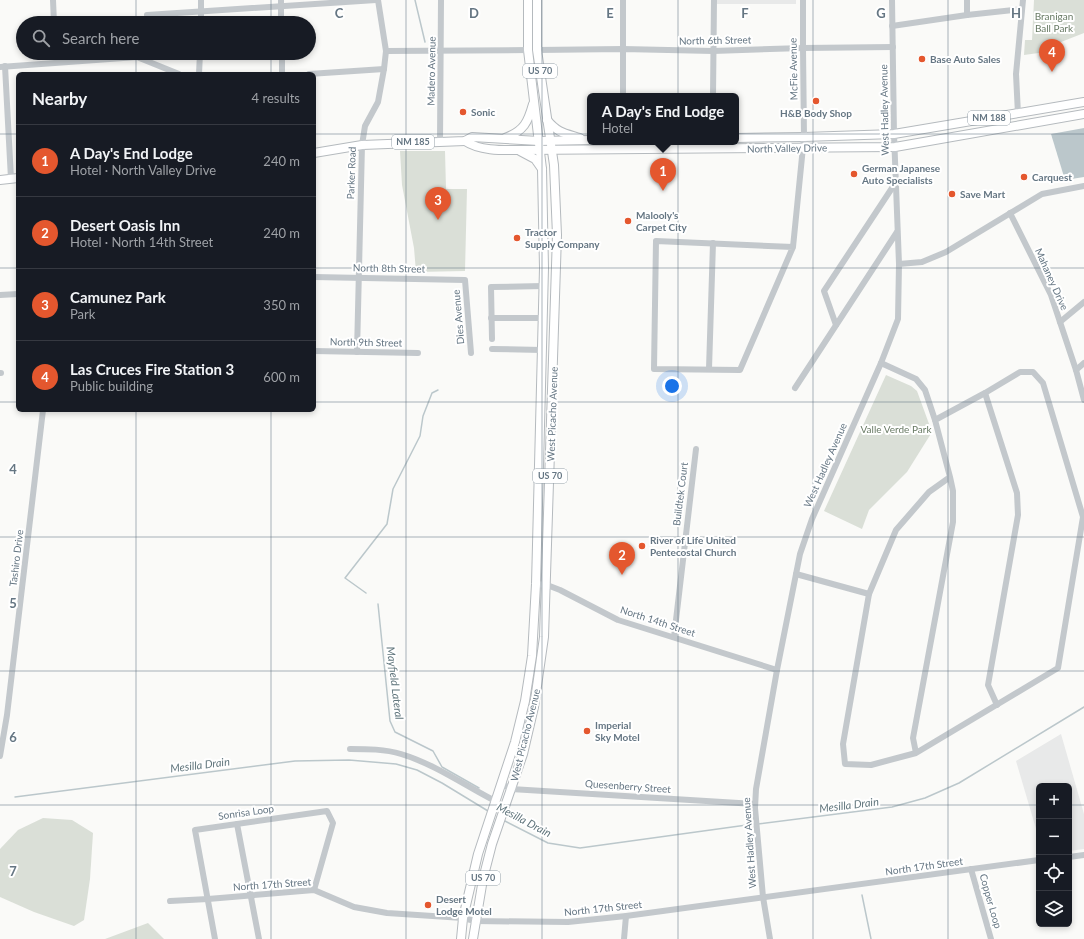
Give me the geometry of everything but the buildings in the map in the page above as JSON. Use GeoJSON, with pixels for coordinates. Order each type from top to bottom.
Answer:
{"type":"FeatureCollection","features":[{"type":"Feature","properties":{"kind":"main road","name":"West Picacho Avenue"},"geometry":{"type":"LineString","coordinates":[[461,939],[463,918],[478,854],[515,742],[525,701],[532,656],[536,584],[543,286],[542,170],[528,50],[528,0]]}},
{"type":"Feature","properties":{"kind":"main road","name":"West Picacho Avenue"},"geometry":{"type":"LineString","coordinates":[[472,939],[483,879],[495,836],[523,754],[534,707],[544,637],[547,585],[557,235],[554,165],[546,120],[537,50],[537,0]]}},
{"type":"Feature","properties":{"kind":"main road"},"geometry":{"type":"LineString","coordinates":[[503,139],[513,135],[523,128],[529,118],[534,102]]}},
{"type":"Feature","properties":{"kind":"main road","name":"North Valley Drive"},"geometry":{"type":"LineString","coordinates":[[739,138],[894,134],[1084,102]]}},
{"type":"Feature","properties":{"kind":"main road","name":"North Valley Drive"},"geometry":{"type":"LineString","coordinates":[[465,141],[472,146],[516,150],[570,150],[623,146],[713,146],[803,149],[895,147],[1084,114]]}},
{"type":"Feature","properties":{"kind":"main road"},"geometry":{"type":"LineString","coordinates":[[546,120],[560,132],[587,140]]}},
{"type":"Feature","properties":{"kind":"main road","name":"North Valley Drive"},"geometry":{"type":"LineString","coordinates":[[316,155],[362,145],[465,141],[472,137],[539,141],[587,141]]}},
{"type":"Feature","properties":{"kind":"main road"},"geometry":{"type":"LineString","coordinates":[[516,150],[526,153],[535,159],[542,170]]}},
{"type":"Feature","properties":{"kind":"main road"},"geometry":{"type":"LineString","coordinates":[[554,165],[557,158],[570,150]]}},
{"type":"Feature","properties":{"kind":"main road"},"geometry":{"type":"LineString","coordinates":[[0,180],[15,179]]}},
{"type":"Feature","properties":{"kind":"street"},"geometry":{"type":"LineString","coordinates":[[53,0],[54,16]]}},
{"type":"Feature","properties":{"kind":"street"},"geometry":{"type":"LineString","coordinates":[[201,0],[202,16]]}},
{"type":"Feature","properties":{"kind":"street"},"geometry":{"type":"LineString","coordinates":[[147,15],[202,12],[281,3],[377,0]]}},
{"type":"Feature","properties":{"kind":"street","name":"Parker Road"},"geometry":{"type":"LineString","coordinates":[[357,352],[362,145],[365,126],[378,102],[386,51],[377,0]]}},
{"type":"Feature","properties":{"kind":"street","name":"Madero Avenue"},"geometry":{"type":"LineString","coordinates":[[440,141],[441,0]]}},
{"type":"Feature","properties":{"kind":"street"},"geometry":{"type":"LineString","coordinates":[[623,0],[623,93]]}},
{"type":"Feature","properties":{"kind":"street"},"geometry":{"type":"LineString","coordinates":[[713,93],[714,0]]}},
{"type":"Feature","properties":{"kind":"street","name":"McFie Avenue"},"geometry":{"type":"LineString","coordinates":[[709,369],[740,370],[793,247],[804,137],[803,0]]}},
{"type":"Feature","properties":{"kind":"street","name":"West Hadley Avenue"},"geometry":{"type":"LineString","coordinates":[[770,939],[763,897],[755,804],[757,783],[777,670],[800,554],[812,520],[881,363],[898,319],[899,264],[894,134],[892,0]]}},
{"type":"Feature","properties":{"kind":"street"},"geometry":{"type":"LineString","coordinates":[[967,0],[967,15]]}},
{"type":"Feature","properties":{"kind":"street"},"geometry":{"type":"LineString","coordinates":[[1018,114],[1016,74],[1023,0]]}},
{"type":"Feature","properties":{"kind":"street"},"geometry":{"type":"LineString","coordinates":[[281,3],[282,16]]}},
{"type":"Feature","properties":{"kind":"street"},"geometry":{"type":"LineString","coordinates":[[892,26],[1022,9]]}},
{"type":"Feature","properties":{"kind":"street","name":"North 6th Street"},"geometry":{"type":"LineString","coordinates":[[537,50],[623,49],[713,51],[893,47]]}},
{"type":"Feature","properties":{"kind":"street"},"geometry":{"type":"LineString","coordinates":[[386,51],[528,50]]}},
{"type":"Feature","properties":{"kind":"street"},"geometry":{"type":"LineString","coordinates":[[15,179],[3,66],[89,60]]}},
{"type":"Feature","properties":{"kind":"street"},"geometry":{"type":"LineString","coordinates":[[144,60],[174,72]]}},
{"type":"Feature","properties":{"kind":"street"},"geometry":{"type":"LineString","coordinates":[[199,72],[200,60]]}},
{"type":"Feature","properties":{"kind":"street"},"geometry":{"type":"LineString","coordinates":[[282,60],[282,72]]}},
{"type":"Feature","properties":{"kind":"street"},"geometry":{"type":"LineString","coordinates":[[316,74],[384,69]]}},
{"type":"Feature","properties":{"kind":"street"},"geometry":{"type":"LineString","coordinates":[[836,325],[824,292],[896,182]]}},
{"type":"Feature","properties":{"kind":"street"},"geometry":{"type":"LineString","coordinates":[[899,264],[922,262],[946,252],[1042,194],[1084,186]]}},
{"type":"Feature","properties":{"kind":"street","name":"Mahaney Drive"},"geometry":{"type":"LineString","coordinates":[[1010,213],[1051,295],[1076,370],[1084,400]]}},
{"type":"Feature","properties":{"kind":"street"},"geometry":{"type":"LineString","coordinates":[[795,388],[898,231]]}},
{"type":"Feature","properties":{"kind":"street"},"geometry":{"type":"LineString","coordinates":[[713,243],[709,369],[654,369],[656,241],[713,243],[793,247]]}},
{"type":"Feature","properties":{"kind":"street","name":"North 8th Street"},"geometry":{"type":"LineString","coordinates":[[316,277],[465,280]]}},
{"type":"Feature","properties":{"kind":"street","name":"Dies Avenue"},"geometry":{"type":"LineString","coordinates":[[465,280],[471,353]]}},
{"type":"Feature","properties":{"kind":"street"},"geometry":{"type":"LineString","coordinates":[[492,339],[491,287],[543,286]]}},
{"type":"Feature","properties":{"kind":"street"},"geometry":{"type":"LineString","coordinates":[[0,295],[16,294]]}},
{"type":"Feature","properties":{"kind":"street"},"geometry":{"type":"LineString","coordinates":[[1060,322],[1084,302]]}},
{"type":"Feature","properties":{"kind":"street"},"geometry":{"type":"LineString","coordinates":[[491,318],[543,318]]}},
{"type":"Feature","properties":{"kind":"street"},"geometry":{"type":"LineString","coordinates":[[492,349],[542,350]]}},
{"type":"Feature","properties":{"kind":"street","name":"North 9th Street"},"geometry":{"type":"LineString","coordinates":[[316,351],[418,353]]}},
{"type":"Feature","properties":{"kind":"street"},"geometry":{"type":"LineString","coordinates":[[881,363],[916,379],[925,390],[935,420],[953,491],[953,522],[913,738],[916,753]]}},
{"type":"Feature","properties":{"kind":"street"},"geometry":{"type":"LineString","coordinates":[[1076,370],[1084,363]]}},
{"type":"Feature","properties":{"kind":"street"},"geometry":{"type":"LineString","coordinates":[[935,420],[1020,372],[1033,372],[1043,383],[1083,517],[1058,668],[916,753],[871,765],[845,764],[843,744],[869,594],[896,530],[929,492],[950,476]]}},
{"type":"Feature","properties":{"kind":"street"},"geometry":{"type":"LineString","coordinates":[[985,393],[1016,493],[1018,515],[988,685],[997,705]]}},
{"type":"Feature","properties":{"kind":"street","name":"Tashiro Drive"},"geometry":{"type":"LineString","coordinates":[[0,756],[7,715],[43,412]]}},
{"type":"Feature","properties":{"kind":"street","name":"Buildtek Court"},"geometry":{"type":"LineString","coordinates":[[674,637],[696,449]]}},
{"type":"Feature","properties":{"kind":"street"},"geometry":{"type":"LineString","coordinates":[[796,574],[869,594]]}},
{"type":"Feature","properties":{"kind":"street","name":"North 14th Street"},"geometry":{"type":"LineString","coordinates":[[536,584],[547,585],[618,620],[777,670]]}},
{"type":"Feature","properties":{"kind":"street"},"geometry":{"type":"LineString","coordinates":[[350,749],[372,749],[401,754],[424,763],[505,806]]}},
{"type":"Feature","properties":{"kind":"street","name":"Quesenberry Street"},"geometry":{"type":"LineString","coordinates":[[501,783],[511,789],[755,804]]}},
{"type":"Feature","properties":{"kind":"street","name":"Sonrisa Loop"},"geometry":{"type":"LineString","coordinates":[[216,939],[195,830],[327,811],[333,823],[314,890]]}},
{"type":"Feature","properties":{"kind":"street"},"geometry":{"type":"LineString","coordinates":[[237,824],[259,939]]}},
{"type":"Feature","properties":{"kind":"street"},"geometry":{"type":"LineString","coordinates":[[1072,856],[1084,855]]}},
{"type":"Feature","properties":{"kind":"street","name":"North 17th Street"},"geometry":{"type":"LineString","coordinates":[[170,901],[314,890],[354,907],[387,913],[463,918],[475,921],[568,922],[626,916],[1036,860]]}},
{"type":"Feature","properties":{"kind":"street","name":"Copper Loop"},"geometry":{"type":"LineString","coordinates":[[971,869],[991,939]]}},
{"type":"Feature","properties":{"kind":"street"},"geometry":{"type":"LineString","coordinates":[[624,939],[626,916]]}},
{"type":"Feature","properties":{"kind":"shaded area"},"geometry":{"type":"Polygon","coordinates":[[[717,0],[796,0],[796,4],[717,4],[717,0]]]}},
{"type":"Feature","properties":{"kind":"shaded area"},"geometry":{"type":"Polygon","coordinates":[[[1084,128],[1084,177],[1065,180],[1051,134],[1084,128]]]}},
{"type":"Feature","properties":{"kind":"shaded area"},"geometry":{"type":"Polygon","coordinates":[[[1061,734],[1084,814],[1084,849],[1072,851],[1072,783],[1036,783],[1036,829],[1016,761],[1061,734]]]}},
{"type":"Feature","properties":{"kind":"green space","name":"Branigan Ball Park"},"geometry":{"type":"Polygon","coordinates":[[[1034,0],[1084,0],[1084,33],[1061,42],[1045,44],[1046,52],[1024,55],[1025,40],[1032,40],[1034,0]]]}},
{"type":"Feature","properties":{"kind":"green space"},"geometry":{"type":"Polygon","coordinates":[[[400,151],[445,151],[446,189],[467,189],[465,271],[416,272],[414,248],[402,185],[400,151]]]}},
{"type":"Feature","properties":{"kind":"green space","name":"Valle Verde Park"},"geometry":{"type":"Polygon","coordinates":[[[886,375],[911,386],[917,391],[932,432],[907,472],[869,510],[862,529],[824,511],[886,375]]]}},
{"type":"Feature","properties":{"kind":"green space"},"geometry":{"type":"Polygon","coordinates":[[[43,818],[72,820],[93,833],[90,879],[84,920],[74,926],[34,912],[0,897],[0,849],[18,830],[43,818]]]}},
{"type":"Feature","properties":{"kind":"green space"},"geometry":{"type":"Polygon","coordinates":[[[148,923],[164,939],[105,939],[148,923]]]}},
{"type":"Feature","properties":{"kind":"waterway"},"geometry":{"type":"LineString","coordinates":[[415,0],[425,42]]}},
{"type":"Feature","properties":{"kind":"waterway","name":"Mayfield Lateral"},"geometry":{"type":"LineString","coordinates":[[366,593],[345,578],[387,524],[393,489],[420,436],[423,416],[432,393],[438,390]]}},
{"type":"Feature","properties":{"kind":"waterway","name":"Mayfield Lateral"},"geometry":{"type":"LineString","coordinates":[[378,604],[390,721],[395,732],[433,751],[442,767],[479,788]]}},
{"type":"Feature","properties":{"kind":"waterway","name":"Mesilla Drain"},"geometry":{"type":"LineString","coordinates":[[758,824],[892,807],[925,798],[959,783],[1084,707]]}},
{"type":"Feature","properties":{"kind":"waterway","name":"Mesilla Drain"},"geometry":{"type":"LineString","coordinates":[[15,797],[295,761],[349,760],[396,764],[417,770],[442,783],[488,811]]}},
{"type":"Feature","properties":{"kind":"waterway","name":"Mesilla Drain"},"geometry":{"type":"LineString","coordinates":[[503,820],[548,843],[580,848],[754,824]]}},
{"type":"Feature","properties":{"kind":"waterway"},"geometry":{"type":"LineString","coordinates":[[862,895],[871,939]]}},
{"type":"Feature","properties":{"kind":"place","name":"Base Auto Sales"},"geometry":{"type":"Point","coordinates":[922,59]}},
{"type":"Feature","properties":{"kind":"place","name":"Las Cruces Fire Station 3"},"geometry":{"type":"Point","coordinates":[1052,72]}},
{"type":"Feature","properties":{"kind":"place","name":"H&B Body Shop"},"geometry":{"type":"Point","coordinates":[816,101]}},
{"type":"Feature","properties":{"kind":"place","name":"Sonic"},"geometry":{"type":"Point","coordinates":[463,112]}},
{"type":"Feature","properties":{"kind":"place","name":"German Japanese Auto Specialists"},"geometry":{"type":"Point","coordinates":[854,174]}},
{"type":"Feature","properties":{"kind":"place","name":"Carquest"},"geometry":{"type":"Point","coordinates":[1024,177]}},
{"type":"Feature","properties":{"kind":"place","name":"A Day's End Lodge"},"geometry":{"type":"Point","coordinates":[663,191]}},
{"type":"Feature","properties":{"kind":"place","name":"Save Mart"},"geometry":{"type":"Point","coordinates":[952,194]}},
{"type":"Feature","properties":{"kind":"place","name":"Camunez Park"},"geometry":{"type":"Point","coordinates":[438,220]}},
{"type":"Feature","properties":{"kind":"place","name":"Malooly's Carpet City"},"geometry":{"type":"Point","coordinates":[628,221]}},
{"type":"Feature","properties":{"kind":"place","name":"Tractor Supply Company"},"geometry":{"type":"Point","coordinates":[517,238]}},
{"type":"Feature","properties":{"kind":"place","name":"River of Life United Pentecostal Church"},"geometry":{"type":"Point","coordinates":[642,546]}},
{"type":"Feature","properties":{"kind":"place","name":"Desert Oasis Inn"},"geometry":{"type":"Point","coordinates":[622,575]}},
{"type":"Feature","properties":{"kind":"place","name":"Imperial Sky Motel"},"geometry":{"type":"Point","coordinates":[587,731]}},
{"type":"Feature","properties":{"kind":"place","name":"Desert Lodge Motel"},"geometry":{"type":"Point","coordinates":[428,905]}}]}
